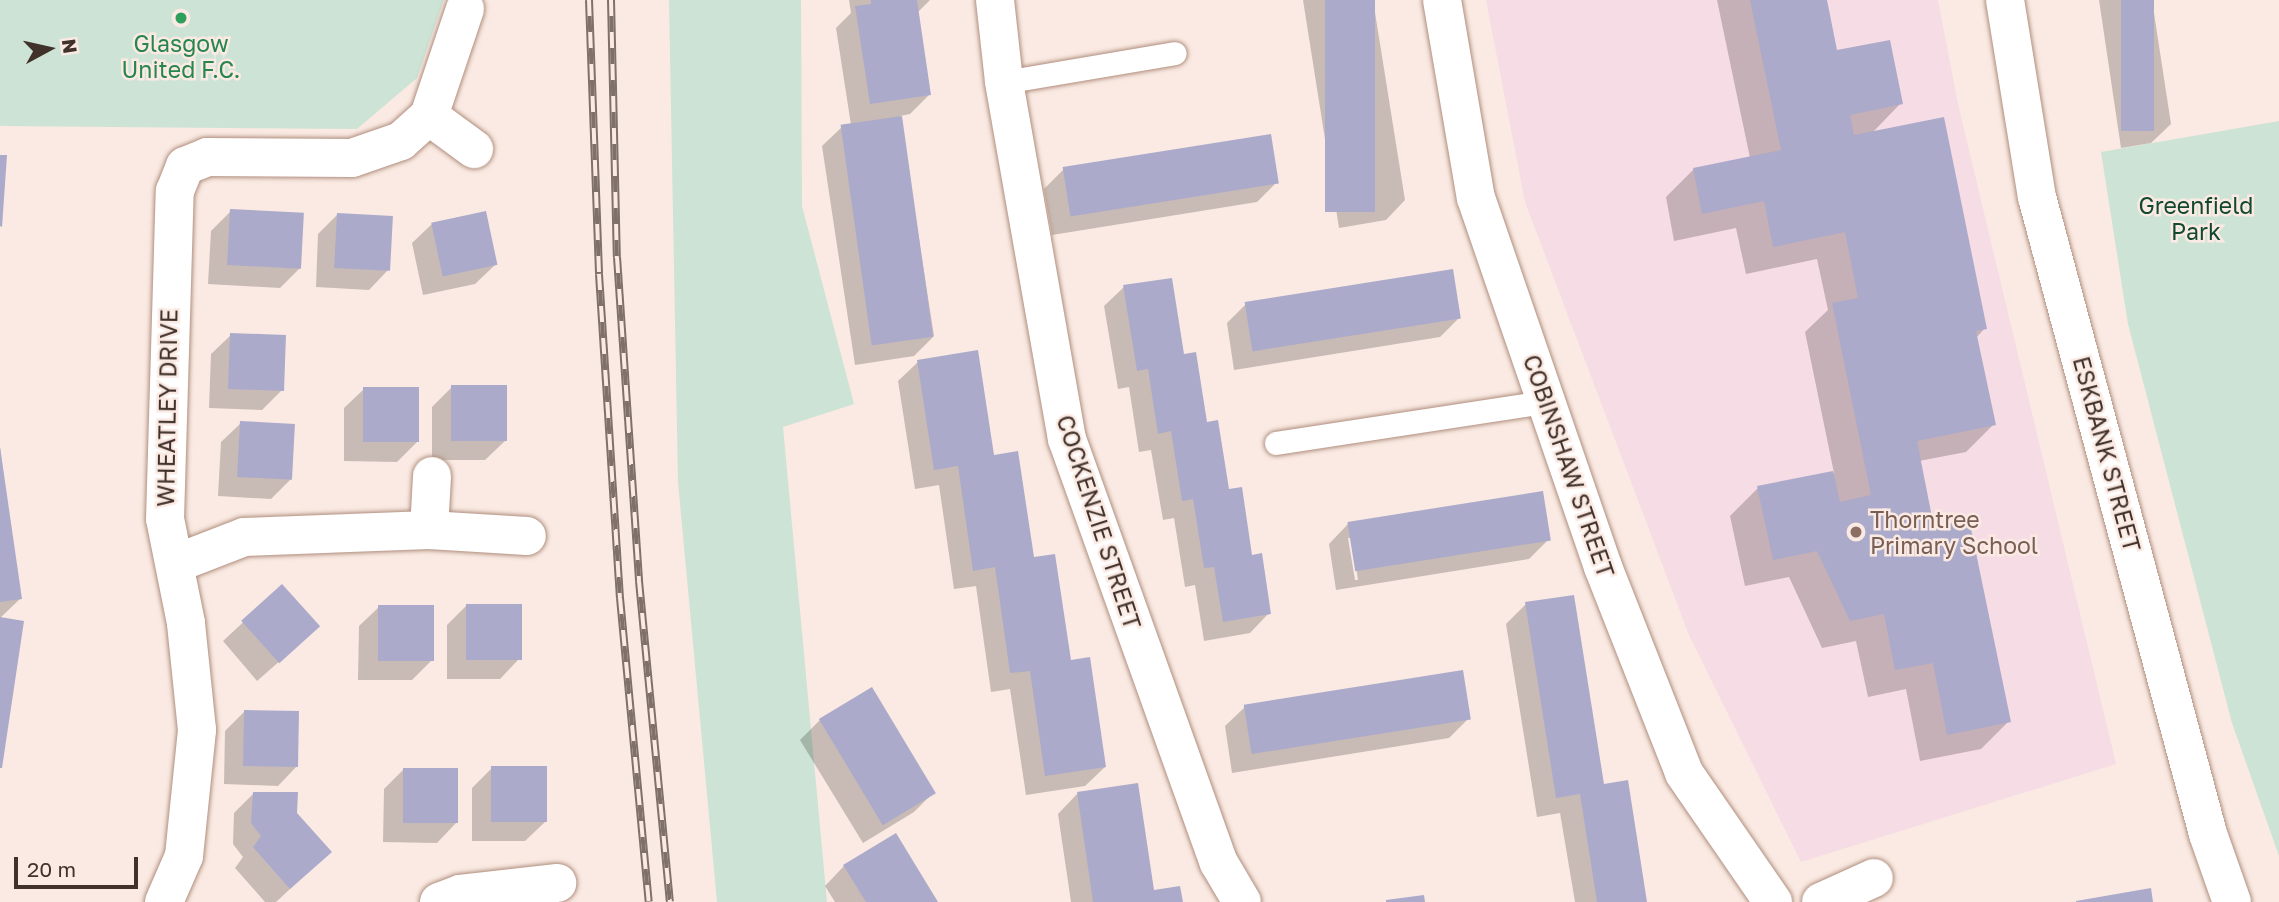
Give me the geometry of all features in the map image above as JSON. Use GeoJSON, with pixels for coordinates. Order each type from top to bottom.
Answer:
{"type":"FeatureCollection","features":[{"type":"Feature","properties":{"kind":"street","name":"COCKENZIE STREET"},"geometry":{"type":"LineString","coordinates":[[995,0],[1004,82],[1067,439],[1219,863],[1242,902]]}},
{"type":"Feature","properties":{"kind":"street","name":"COBINSHAW STREET"},"geometry":{"type":"LineString","coordinates":[[1442,0],[1476,198],[1603,567],[1684,773],[1773,902]]}},
{"type":"Feature","properties":{"kind":"street","name":"ESKBANK STREET"},"geometry":{"type":"LineString","coordinates":[[2005,0],[2037,197],[2207,834],[2232,902]]}},
{"type":"Feature","properties":{"kind":"street","name":"WHEATLEY DRIVE"},"geometry":{"type":"LineString","coordinates":[[167,901],[184,856],[197,730],[177,563],[165,519],[169,295],[175,191],[185,166],[207,157],[352,159],[401,141],[429,116],[465,9]]}},
{"type":"Feature","properties":{"kind":"street"},"geometry":{"type":"LineString","coordinates":[[429,116],[474,149]]}},
{"type":"Feature","properties":{"kind":"street"},"geometry":{"type":"LineString","coordinates":[[429,530],[432,476]]}},
{"type":"Feature","properties":{"kind":"street"},"geometry":{"type":"LineString","coordinates":[[177,563],[244,537],[429,530],[527,536]]}},
{"type":"Feature","properties":{"kind":"street"},"geometry":{"type":"LineString","coordinates":[[1821,902],[1874,878]]}},
{"type":"Feature","properties":{"kind":"street"},"geometry":{"type":"LineString","coordinates":[[453,899],[557,883]]}},
{"type":"Feature","properties":{"kind":"lane"},"geometry":{"type":"LineString","coordinates":[[1004,82],[1175,52]]}},
{"type":"Feature","properties":{"kind":"lane"},"geometry":{"type":"LineString","coordinates":[[1276,443],[1545,402]]}},
{"type":"Feature","properties":{"kind":"shaded area","name":"Thorntree Primary School"},"geometry":{"type":"Polygon","coordinates":[[[1486,0],[1938,0],[1958,104],[2116,764],[1801,862],[1689,635],[1525,202],[1486,0]]]}},
{"type":"Feature","properties":{"kind":"green space"},"geometry":{"type":"Polygon","coordinates":[[[0,0],[444,0],[417,78],[357,129],[0,126],[0,0]]]}},
{"type":"Feature","properties":{"kind":"green space"},"geometry":{"type":"Polygon","coordinates":[[[669,0],[801,0],[802,206],[854,404],[783,427],[827,902],[717,902],[678,482],[669,0]]]}},
{"type":"Feature","properties":{"kind":"green space","name":"Greenfield Park"},"geometry":{"type":"Polygon","coordinates":[[[2279,121],[2279,856],[2232,723],[2128,324],[2101,152],[2279,121]]]}},
{"type":"Feature","properties":{"kind":"building"},"geometry":{"type":"Polygon","coordinates":[[[871,0],[917,0],[931,95],[870,104],[855,6],[871,4],[871,0]]]}},
{"type":"Feature","properties":{"kind":"building"},"geometry":{"type":"Polygon","coordinates":[[[1325,0],[1375,0],[1375,212],[1325,212],[1325,0]]]}},
{"type":"Feature","properties":{"kind":"building"},"geometry":{"type":"Polygon","coordinates":[[[1750,0],[1827,0],[1837,50],[1890,40],[1903,104],[1850,115],[1854,135],[1944,117],[1987,329],[1976,331],[1996,425],[1917,441],[1934,527],[1969,519],[2011,722],[1947,735],[1933,663],[1895,670],[1884,614],[1850,621],[1817,551],[1773,560],[1757,486],[1833,471],[1840,502],[1871,495],[1832,303],[1858,298],[1845,232],[1773,247],[1764,201],[1702,214],[1693,168],[1781,150],[1750,0]]]}},
{"type":"Feature","properties":{"kind":"building"},"geometry":{"type":"Polygon","coordinates":[[[2121,0],[2154,0],[2154,131],[2121,131],[2121,0]]]}},
{"type":"Feature","properties":{"kind":"building"},"geometry":{"type":"Polygon","coordinates":[[[902,116],[933,337],[872,345],[841,125],[902,116]]]}},
{"type":"Feature","properties":{"kind":"building"},"geometry":{"type":"Polygon","coordinates":[[[1271,134],[1279,183],[1070,216],[1063,167],[1271,134]]]}},
{"type":"Feature","properties":{"kind":"building"},"geometry":{"type":"Polygon","coordinates":[[[0,155],[7,155],[2,227],[0,226],[0,155]]]}},
{"type":"Feature","properties":{"kind":"building"},"geometry":{"type":"Polygon","coordinates":[[[230,209],[304,213],[301,269],[227,265],[230,209]]]}},
{"type":"Feature","properties":{"kind":"building"},"geometry":{"type":"Polygon","coordinates":[[[486,211],[497,265],[443,276],[431,223],[486,211]]]}},
{"type":"Feature","properties":{"kind":"building"},"geometry":{"type":"Polygon","coordinates":[[[337,213],[393,216],[390,271],[334,268],[337,213]]]}},
{"type":"Feature","properties":{"kind":"building"},"geometry":{"type":"Polygon","coordinates":[[[1453,269],[1461,318],[1252,351],[1245,302],[1453,269]]]}},
{"type":"Feature","properties":{"kind":"building"},"geometry":{"type":"Polygon","coordinates":[[[1172,278],[1184,354],[1196,352],[1207,422],[1218,420],[1229,489],[1242,487],[1252,555],[1262,553],[1271,614],[1223,622],[1214,567],[1204,568],[1193,499],[1182,501],[1171,431],[1158,434],[1148,369],[1137,371],[1123,285],[1172,278]]]}},
{"type":"Feature","properties":{"kind":"building"},"geometry":{"type":"Polygon","coordinates":[[[230,333],[286,335],[284,391],[228,389],[230,333]]]}},
{"type":"Feature","properties":{"kind":"building"},"geometry":{"type":"Polygon","coordinates":[[[978,350],[994,455],[1018,451],[1034,557],[1055,554],[1071,660],[1090,657],[1106,767],[1045,776],[1030,671],[1010,673],[995,567],[973,571],[958,466],[934,470],[917,360],[978,350]]]}},
{"type":"Feature","properties":{"kind":"building"},"geometry":{"type":"Polygon","coordinates":[[[451,385],[507,385],[507,441],[451,441],[451,385]]]}},
{"type":"Feature","properties":{"kind":"building"},"geometry":{"type":"Polygon","coordinates":[[[363,387],[419,387],[419,442],[363,442],[363,387]]]}},
{"type":"Feature","properties":{"kind":"building"},"geometry":{"type":"Polygon","coordinates":[[[240,421],[295,424],[292,480],[237,477],[240,421]]]}},
{"type":"Feature","properties":{"kind":"building"},"geometry":{"type":"Polygon","coordinates":[[[0,447],[22,599],[0,602],[0,447]]]}},
{"type":"Feature","properties":{"kind":"building"},"geometry":{"type":"Polygon","coordinates":[[[1543,491],[1551,540],[1355,571],[1347,522],[1543,491]]]}},
{"type":"Feature","properties":{"kind":"building"},"geometry":{"type":"Polygon","coordinates":[[[282,584],[320,626],[279,663],[241,621],[282,584]]]}},
{"type":"Feature","properties":{"kind":"building"},"geometry":{"type":"Polygon","coordinates":[[[1574,595],[1604,784],[1628,780],[1647,902],[1597,902],[1580,794],[1556,798],[1525,602],[1574,595]]]}},
{"type":"Feature","properties":{"kind":"building"},"geometry":{"type":"Polygon","coordinates":[[[466,604],[522,604],[522,660],[466,660],[466,604]]]}},
{"type":"Feature","properties":{"kind":"building"},"geometry":{"type":"Polygon","coordinates":[[[378,605],[434,605],[434,661],[378,661],[378,605]]]}},
{"type":"Feature","properties":{"kind":"building"},"geometry":{"type":"Polygon","coordinates":[[[0,617],[24,621],[2,768],[0,768],[0,617]]]}},
{"type":"Feature","properties":{"kind":"building"},"geometry":{"type":"Polygon","coordinates":[[[1463,670],[1471,719],[1252,754],[1244,705],[1463,670]]]}},
{"type":"Feature","properties":{"kind":"building"},"geometry":{"type":"Polygon","coordinates":[[[872,687],[936,793],[883,825],[819,719],[872,687]]]}},
{"type":"Feature","properties":{"kind":"building"},"geometry":{"type":"Polygon","coordinates":[[[244,710],[299,711],[298,767],[243,766],[244,710]]]}},
{"type":"Feature","properties":{"kind":"building"},"geometry":{"type":"Polygon","coordinates":[[[491,766],[547,766],[547,822],[491,822],[491,766]]]}},
{"type":"Feature","properties":{"kind":"building"},"geometry":{"type":"Polygon","coordinates":[[[403,768],[458,768],[458,823],[403,823],[403,768]]]}},
{"type":"Feature","properties":{"kind":"building"},"geometry":{"type":"Polygon","coordinates":[[[1138,783],[1154,890],[1180,886],[1183,902],[1093,902],[1077,792],[1138,783]]]}},
{"type":"Feature","properties":{"kind":"building"},"geometry":{"type":"Polygon","coordinates":[[[253,792],[298,792],[297,813],[332,852],[290,889],[253,847],[261,836],[251,823],[253,792]]]}},
{"type":"Feature","properties":{"kind":"building"},"geometry":{"type":"Polygon","coordinates":[[[896,833],[938,902],[866,902],[843,865],[896,833]]]}},
{"type":"Feature","properties":{"kind":"building"},"geometry":{"type":"Polygon","coordinates":[[[2151,888],[2153,902],[2076,902],[2076,901],[2151,888]]]}},
{"type":"Feature","properties":{"kind":"building"},"geometry":{"type":"Polygon","coordinates":[[[1424,895],[1425,902],[1386,902],[1386,900],[1424,895]]]}},
{"type":"Feature","properties":{"kind":"railway"},"geometry":{"type":"LineString","coordinates":[[589,0],[599,274],[620,598],[649,902]]}},
{"type":"Feature","properties":{"kind":"railway"},"geometry":{"type":"LineString","coordinates":[[611,0],[617,257],[639,581],[670,902]]}},
{"type":"Feature","properties":{"kind":"place","name":"Glasgow United F.C."},"geometry":{"type":"Point","coordinates":[181,18]}},
{"type":"Feature","properties":{"kind":"place","name":"Thorntree Primary School"},"geometry":{"type":"Point","coordinates":[1856,532]}}]}
